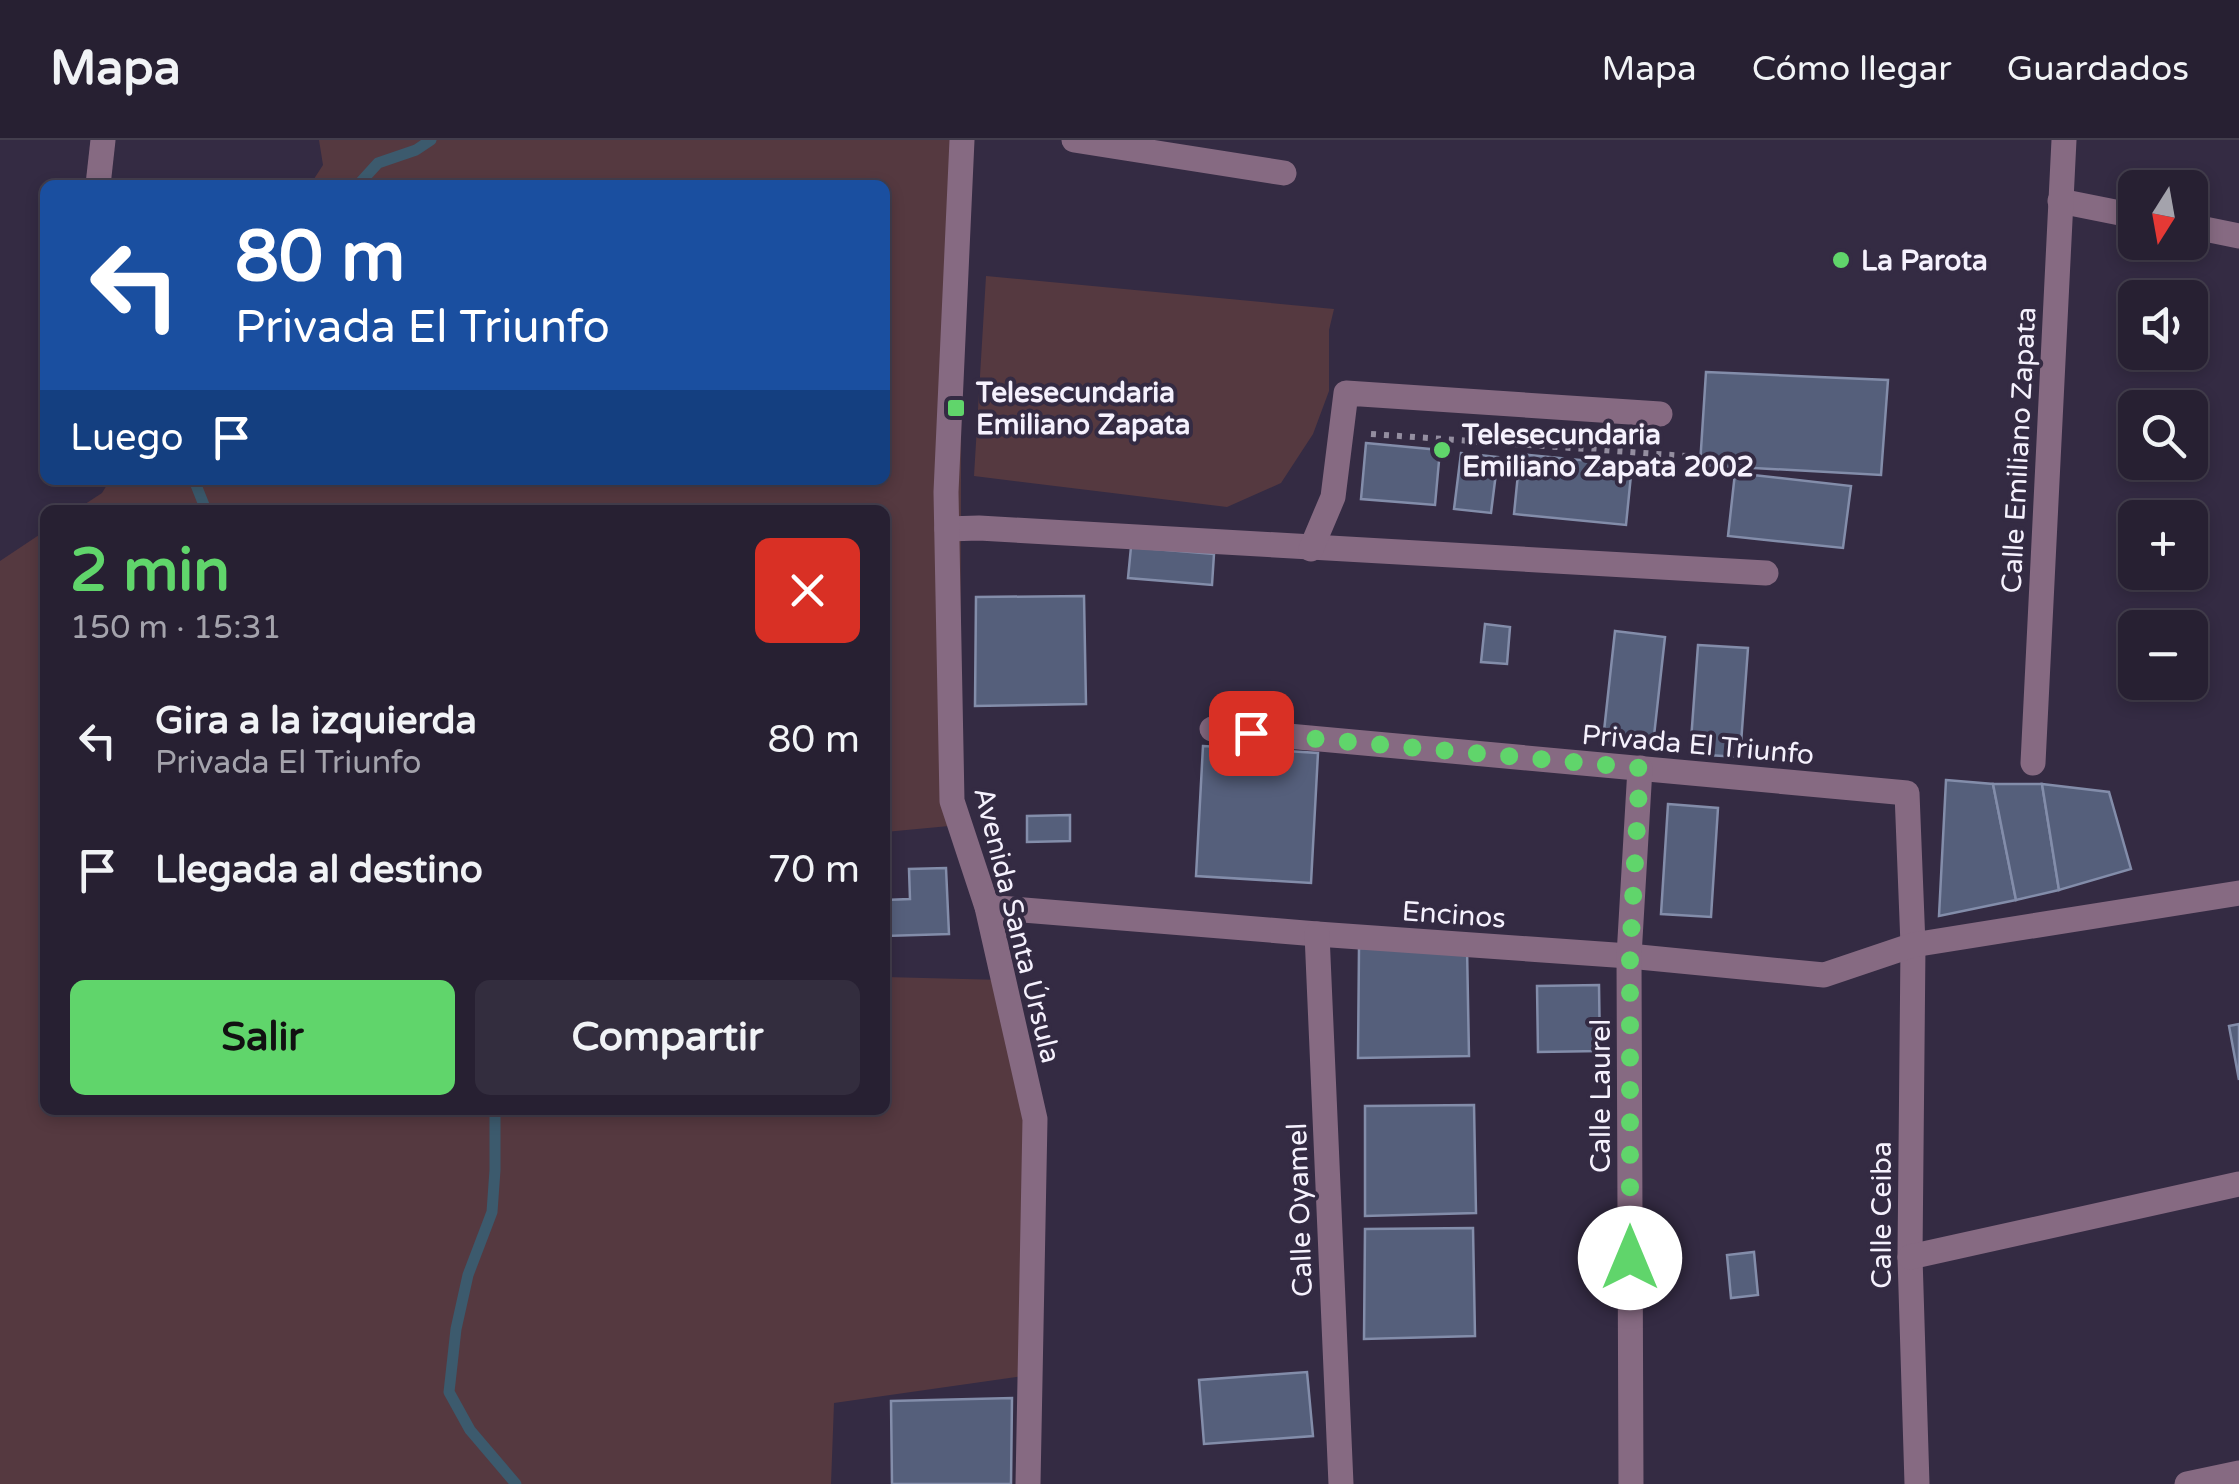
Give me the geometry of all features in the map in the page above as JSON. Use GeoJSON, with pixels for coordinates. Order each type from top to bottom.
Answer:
{"type":"FeatureCollection","features":[{"type":"Feature","properties":{"kind":"street"},"geometry":{"type":"LineString","coordinates":[[99,180],[103,140]]}},
{"type":"Feature","properties":{"kind":"street","name":"Avenida Santa Úrsula"},"geometry":{"type":"LineString","coordinates":[[962,140],[946,492],[952,801],[987,908],[1035,1119],[1028,1484]]}},
{"type":"Feature","properties":{"kind":"street"},"geometry":{"type":"LineString","coordinates":[[1074,140],[1284,173]]}},
{"type":"Feature","properties":{"kind":"street","name":"Calle Emiliano Zapata"},"geometry":{"type":"LineString","coordinates":[[2033,763],[2064,140]]}},
{"type":"Feature","properties":{"kind":"street"},"geometry":{"type":"LineString","coordinates":[[2060,202],[2118,213]]}},
{"type":"Feature","properties":{"kind":"street"},"geometry":{"type":"LineString","coordinates":[[2208,230],[2239,236]]}},
{"type":"Feature","properties":{"kind":"street"},"geometry":{"type":"LineString","coordinates":[[1311,549],[1332,497],[1346,393],[1660,414]]}},
{"type":"Feature","properties":{"kind":"street"},"geometry":{"type":"LineString","coordinates":[[947,529],[1766,574]]}},
{"type":"Feature","properties":{"kind":"street","name":"Privada El Triunfo"},"geometry":{"type":"LineString","coordinates":[[1212,730],[1907,793],[1913,945]]}},
{"type":"Feature","properties":{"kind":"street","name":"Calle Laurel"},"geometry":{"type":"LineString","coordinates":[[1631,1484],[1630,956],[1640,768]]}},
{"type":"Feature","properties":{"kind":"street","name":"Encinos"},"geometry":{"type":"LineString","coordinates":[[987,908],[1630,956],[1824,975],[1913,945],[2239,894]]}},
{"type":"Feature","properties":{"kind":"street","name":"Calle Oyamel"},"geometry":{"type":"LineString","coordinates":[[1318,934],[1340,1484]]}},
{"type":"Feature","properties":{"kind":"street","name":"Calle Ceiba"},"geometry":{"type":"LineString","coordinates":[[1913,945],[1910,1257],[1917,1484]]}},
{"type":"Feature","properties":{"kind":"street"},"geometry":{"type":"LineString","coordinates":[[1910,1257],[2239,1184]]}},
{"type":"Feature","properties":{"kind":"street"},"geometry":{"type":"LineString","coordinates":[[2188,1484],[2239,1473]]}},
{"type":"Feature","properties":{"kind":"path"},"geometry":{"type":"LineString","coordinates":[[1370,434],[1701,457]]}},
{"type":"Feature","properties":{"kind":"shaded area"},"geometry":{"type":"Polygon","coordinates":[[[319,140],[962,140],[960,825],[890,832],[890,505],[84,505],[107,485],[890,485],[890,180],[313,180],[323,165],[319,140]]]}},
{"type":"Feature","properties":{"kind":"shaded area"},"geometry":{"type":"Polygon","coordinates":[[[986,276],[1334,309],[1329,330],[1329,391],[1313,434],[1281,483],[1227,507],[974,476],[986,276]]]}},
{"type":"Feature","properties":{"kind":"shaded area"},"geometry":{"type":"Polygon","coordinates":[[[40,534],[40,1115],[890,1115],[890,977],[1003,980],[1035,1119],[1030,1375],[834,1403],[831,1484],[0,1484],[0,561],[40,534]]]}},
{"type":"Feature","properties":{"kind":"building"},"geometry":{"type":"Polygon","coordinates":[[[1706,372],[1888,380],[1881,475],[1700,465],[1706,372]]]}},
{"type":"Feature","properties":{"kind":"building"},"geometry":{"type":"Polygon","coordinates":[[[1366,443],[1440,450],[1435,505],[1361,499],[1366,443]]]}},
{"type":"Feature","properties":{"kind":"building"},"geometry":{"type":"Polygon","coordinates":[[[1461,453],[1498,457],[1491,513],[1454,509],[1461,453]]]}},
{"type":"Feature","properties":{"kind":"building"},"geometry":{"type":"Polygon","coordinates":[[[1520,454],[1632,465],[1626,525],[1514,514],[1520,454]]]}},
{"type":"Feature","properties":{"kind":"building"},"geometry":{"type":"Polygon","coordinates":[[[1735,473],[1851,486],[1843,548],[1728,536],[1735,473]]]}},
{"type":"Feature","properties":{"kind":"building"},"geometry":{"type":"Polygon","coordinates":[[[1131,547],[1214,554],[1212,585],[1128,578],[1131,547]]]}},
{"type":"Feature","properties":{"kind":"building"},"geometry":{"type":"Polygon","coordinates":[[[1084,596],[1086,704],[975,706],[976,597],[1084,596]]]}},
{"type":"Feature","properties":{"kind":"building"},"geometry":{"type":"Polygon","coordinates":[[[1485,624],[1510,627],[1507,664],[1481,662],[1485,624]]]}},
{"type":"Feature","properties":{"kind":"building"},"geometry":{"type":"Polygon","coordinates":[[[1615,631],[1665,637],[1653,745],[1603,740],[1615,631]]]}},
{"type":"Feature","properties":{"kind":"building"},"geometry":{"type":"Polygon","coordinates":[[[1698,645],[1748,648],[1740,757],[1690,754],[1698,645]]]}},
{"type":"Feature","properties":{"kind":"building"},"geometry":{"type":"Polygon","coordinates":[[[1203,746],[1318,753],[1311,883],[1196,876],[1203,746]]]}},
{"type":"Feature","properties":{"kind":"building"},"geometry":{"type":"Polygon","coordinates":[[[1946,780],[1993,784],[2016,900],[1939,916],[1946,780]]]}},
{"type":"Feature","properties":{"kind":"building"},"geometry":{"type":"Polygon","coordinates":[[[1993,784],[2042,784],[2059,890],[2016,900],[1993,784]]]}},
{"type":"Feature","properties":{"kind":"building"},"geometry":{"type":"Polygon","coordinates":[[[2042,784],[2109,792],[2131,869],[2059,890],[2042,784]]]}},
{"type":"Feature","properties":{"kind":"building"},"geometry":{"type":"Polygon","coordinates":[[[1668,804],[1718,808],[1711,917],[1661,914],[1668,804]]]}},
{"type":"Feature","properties":{"kind":"building"},"geometry":{"type":"Polygon","coordinates":[[[1070,815],[1070,841],[1027,842],[1027,816],[1070,815]]]}},
{"type":"Feature","properties":{"kind":"building"},"geometry":{"type":"Polygon","coordinates":[[[946,868],[949,934],[890,936],[890,900],[910,899],[909,869],[946,868]]]}},
{"type":"Feature","properties":{"kind":"building"},"geometry":{"type":"Polygon","coordinates":[[[1467,947],[1469,1056],[1358,1058],[1359,948],[1467,947]]]}},
{"type":"Feature","properties":{"kind":"building"},"geometry":{"type":"Polygon","coordinates":[[[1599,985],[1600,1051],[1538,1052],[1537,986],[1599,985]]]}},
{"type":"Feature","properties":{"kind":"building"},"geometry":{"type":"Polygon","coordinates":[[[2239,1024],[2239,1080],[2229,1026],[2239,1024]]]}},
{"type":"Feature","properties":{"kind":"building"},"geometry":{"type":"Polygon","coordinates":[[[1474,1105],[1476,1213],[1365,1216],[1365,1106],[1474,1105]]]}},
{"type":"Feature","properties":{"kind":"building"},"geometry":{"type":"Polygon","coordinates":[[[1473,1228],[1475,1336],[1364,1339],[1365,1229],[1473,1228]]]}},
{"type":"Feature","properties":{"kind":"building"},"geometry":{"type":"Polygon","coordinates":[[[1754,1252],[1758,1295],[1731,1298],[1727,1255],[1754,1252]]]}},
{"type":"Feature","properties":{"kind":"building"},"geometry":{"type":"Polygon","coordinates":[[[1307,1372],[1313,1436],[1204,1444],[1199,1380],[1307,1372]]]}},
{"type":"Feature","properties":{"kind":"building"},"geometry":{"type":"Polygon","coordinates":[[[1012,1398],[1011,1484],[892,1484],[891,1401],[1012,1398]]]}},
{"type":"Feature","properties":{"kind":"waterway"},"geometry":{"type":"LineString","coordinates":[[363,180],[378,163],[416,150],[431,140]]}},
{"type":"Feature","properties":{"kind":"waterway"},"geometry":{"type":"LineString","coordinates":[[196,485],[204,505]]}},
{"type":"Feature","properties":{"kind":"waterway"},"geometry":{"type":"LineString","coordinates":[[495,1115],[492,1212],[468,1275],[456,1329],[449,1392],[470,1430],[516,1484]]}},
{"type":"Feature","properties":{"kind":"place","name":"La Parota"},"geometry":{"type":"Point","coordinates":[1841,260]}},
{"type":"Feature","properties":{"kind":"place","name":"Telesecundaria Emiliano Zapata"},"geometry":{"type":"Point","coordinates":[956,408]}},
{"type":"Feature","properties":{"kind":"place","name":"Telesecundaria Emiliano Zapata 2002"},"geometry":{"type":"Point","coordinates":[1442,450]}},
{"type":"Feature","properties":{"kind":"route"},"geometry":{"type":"LineString","coordinates":[[1251,733],[1640,768],[1630,956],[1630,1258]]}}]}
